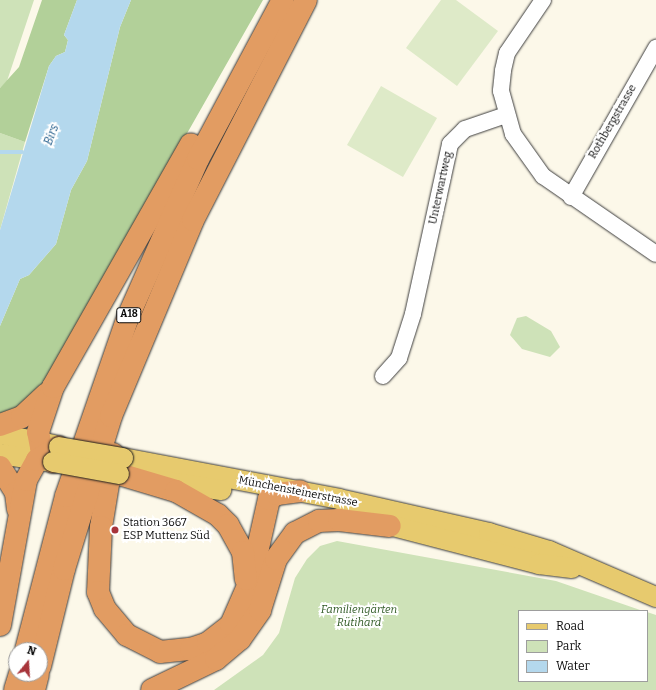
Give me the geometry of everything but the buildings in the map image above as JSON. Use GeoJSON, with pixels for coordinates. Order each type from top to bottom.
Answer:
{"type":"FeatureCollection","features":[{"type":"Feature","properties":{"kind":"highway"},"geometry":{"type":"LineString","coordinates":[[0,625],[26,480],[47,452],[39,425],[53,387],[192,142],[279,0]]}},
{"type":"Feature","properties":{"kind":"highway","name":"A18"},"geometry":{"type":"LineString","coordinates":[[28,642],[66,496],[128,317],[201,152],[283,0]]}},
{"type":"Feature","properties":{"kind":"highway","name":"A18"},"geometry":{"type":"LineString","coordinates":[[46,642],[89,484],[142,340],[220,162],[306,0]]}},
{"type":"Feature","properties":{"kind":"highway"},"geometry":{"type":"LineString","coordinates":[[142,340],[105,495],[97,578],[100,598],[127,635],[160,652],[176,652],[208,643],[231,625],[245,595],[272,495]]}},
{"type":"Feature","properties":{"kind":"highway"},"geometry":{"type":"LineString","coordinates":[[5,429],[32,410],[53,387]]}},
{"type":"Feature","properties":{"kind":"highway"},"geometry":{"type":"LineString","coordinates":[[1,458],[16,493],[18,518]]}},
{"type":"Feature","properties":{"kind":"highway"},"geometry":{"type":"LineString","coordinates":[[121,466],[187,496],[228,525],[243,552],[245,595]]}},
{"type":"Feature","properties":{"kind":"highway"},"geometry":{"type":"LineString","coordinates":[[272,495],[300,491]]}},
{"type":"Feature","properties":{"kind":"highway"},"geometry":{"type":"LineString","coordinates":[[152,690],[216,658],[235,643],[260,610],[267,579],[272,495]]}},
{"type":"Feature","properties":{"kind":"highway"},"geometry":{"type":"LineString","coordinates":[[267,579],[285,544],[307,526],[339,520],[390,526]]}},
{"type":"Feature","properties":{"kind":"main road","name":"Münchensteinerstrasse"},"geometry":{"type":"LineString","coordinates":[[5,429],[47,452],[272,495],[539,564],[590,571]]}},
{"type":"Feature","properties":{"kind":"main road","name":"Münchensteinerstrasse"},"geometry":{"type":"LineString","coordinates":[[1,458],[47,452]]}},
{"type":"Feature","properties":{"kind":"main road","name":"Münchensteinerstrasse"},"geometry":{"type":"LineString","coordinates":[[300,491],[489,533],[549,551],[590,571],[656,597]]}},
{"type":"Feature","properties":{"kind":"street"},"geometry":{"type":"LineString","coordinates":[[543,0],[507,53],[501,91],[506,115],[525,156],[543,176],[656,254]]}},
{"type":"Feature","properties":{"kind":"street","name":"Rothbergstrasse"},"geometry":{"type":"LineString","coordinates":[[570,196],[656,48]]}},
{"type":"Feature","properties":{"kind":"street","name":"Unterwartweg"},"geometry":{"type":"LineString","coordinates":[[383,376],[399,358],[413,314],[450,144],[465,129],[506,115]]}},
{"type":"Feature","properties":{"kind":"green space"},"geometry":{"type":"Polygon","coordinates":[[[0,0],[34,0],[7,81],[0,88],[0,0]]]}},
{"type":"Feature","properties":{"kind":"green space"},"geometry":{"type":"Polygon","coordinates":[[[42,0],[77,0],[64,35],[68,40],[65,52],[56,56],[49,66],[25,142],[0,133],[0,88],[19,67],[42,0]]]}},
{"type":"Feature","properties":{"kind":"green space"},"geometry":{"type":"Polygon","coordinates":[[[131,0],[263,0],[45,383],[28,404],[0,416],[0,326],[20,279],[29,275],[56,244],[71,190],[87,161],[120,27],[131,0]]]}},
{"type":"Feature","properties":{"kind":"green space"},"geometry":{"type":"Polygon","coordinates":[[[441,0],[456,0],[498,31],[457,86],[406,48],[441,0]]]}},
{"type":"Feature","properties":{"kind":"green space"},"geometry":{"type":"Polygon","coordinates":[[[381,86],[437,118],[403,177],[347,145],[381,86]]]}},
{"type":"Feature","properties":{"kind":"green space"},"geometry":{"type":"Polygon","coordinates":[[[0,133],[25,142],[0,230],[0,133]]]}},
{"type":"Feature","properties":{"kind":"green space"},"geometry":{"type":"Polygon","coordinates":[[[526,316],[551,331],[560,347],[550,357],[522,349],[510,335],[517,318],[526,316]]]}},
{"type":"Feature","properties":{"kind":"green space","name":"Familiengärten Rütihard"},"geometry":{"type":"Polygon","coordinates":[[[337,541],[556,581],[640,610],[518,610],[518,682],[648,682],[648,612],[656,615],[656,690],[214,690],[263,655],[279,633],[295,578],[307,559],[320,546],[337,541]]]}},
{"type":"Feature","properties":{"kind":"water","name":"Birs"},"geometry":{"type":"Polygon","coordinates":[[[77,0],[131,0],[120,27],[87,161],[71,190],[56,244],[29,275],[20,279],[0,326],[0,230],[49,66],[56,56],[65,52],[68,40],[64,35],[77,0]]]}},
{"type":"Feature","properties":{"kind":"waterway"},"geometry":{"type":"LineString","coordinates":[[0,152],[22,152]]}},
{"type":"Feature","properties":{"kind":"place","name":"Station 3667 ESP Muttenz Süd"},"geometry":{"type":"Point","coordinates":[115,530]}}]}
